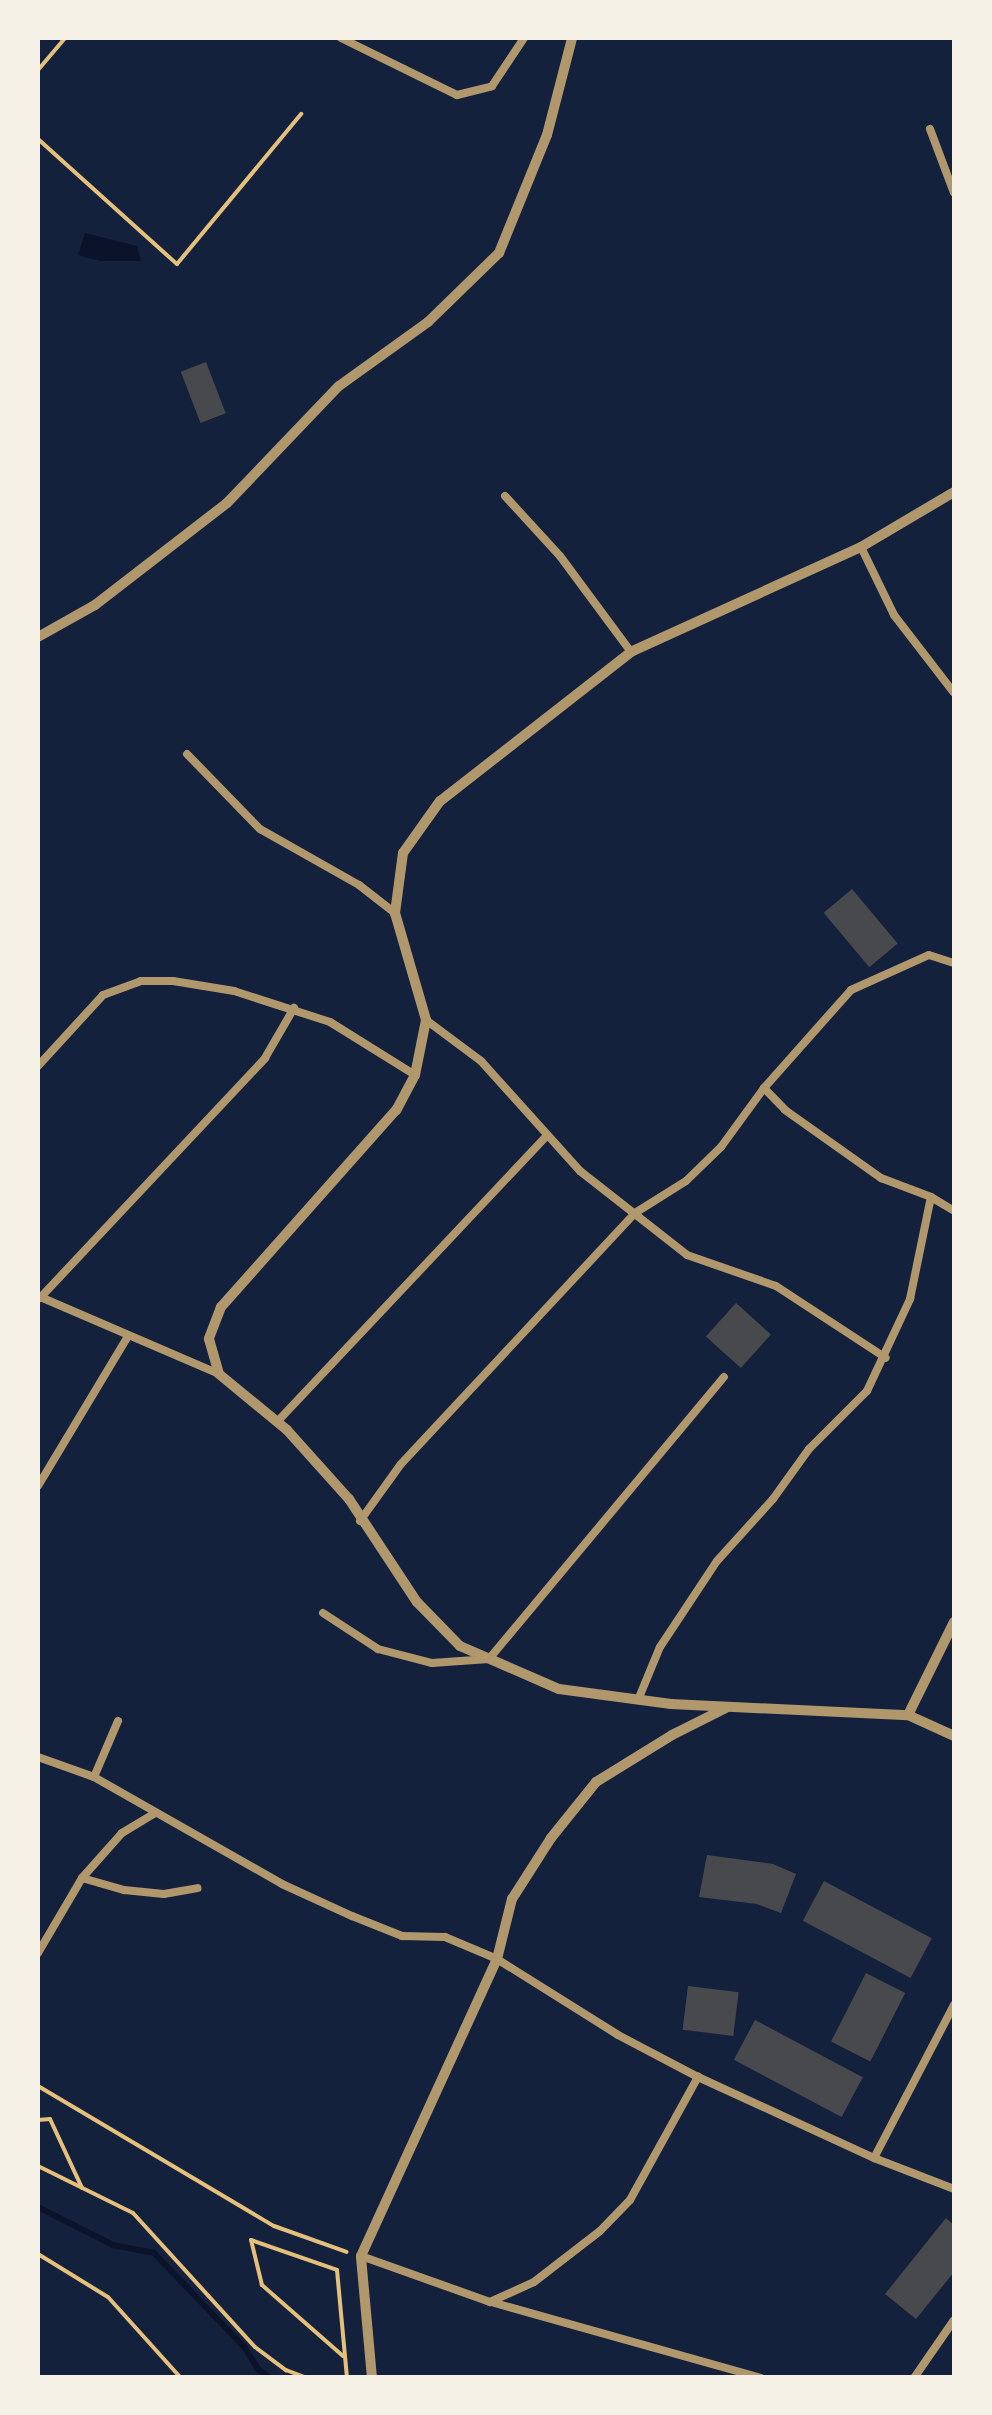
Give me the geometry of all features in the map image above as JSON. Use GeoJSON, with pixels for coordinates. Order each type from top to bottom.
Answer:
{"type":"FeatureCollection","features":[{"type":"Feature","properties":{"kind":"street"},"geometry":{"type":"LineString","coordinates":[[341,38],[457,95],[492,86],[524,38]]}},
{"type":"Feature","properties":{"kind":"street"},"geometry":{"type":"LineString","coordinates":[[38,637],[95,606],[227,503],[340,386],[428,322],[499,254],[547,135],[572,38]]}},
{"type":"Feature","properties":{"kind":"street"},"geometry":{"type":"LineString","coordinates":[[930,129],[954,193]]}},
{"type":"Feature","properties":{"kind":"street"},"geometry":{"type":"LineString","coordinates":[[219,1374],[210,1338],[222,1307],[396,1110],[415,1075],[426,1020],[395,913],[403,853],[440,801],[632,652],[861,547],[954,492]]}},
{"type":"Feature","properties":{"kind":"street"},"geometry":{"type":"LineString","coordinates":[[506,496],[560,556],[632,652]]}},
{"type":"Feature","properties":{"kind":"street"},"geometry":{"type":"LineString","coordinates":[[861,547],[894,615],[954,693]]}},
{"type":"Feature","properties":{"kind":"street"},"geometry":{"type":"LineString","coordinates":[[187,754],[260,829],[359,885],[395,913]]}},
{"type":"Feature","properties":{"kind":"street"},"geometry":{"type":"LineString","coordinates":[[360,1521],[401,1464],[635,1212],[686,1181],[721,1148],[764,1088],[850,990],[928,955],[954,963]]}},
{"type":"Feature","properties":{"kind":"street"},"geometry":{"type":"LineString","coordinates":[[38,1066],[103,995],[140,981],[203,986],[294,1008],[330,1022],[415,1075]]}},
{"type":"Feature","properties":{"kind":"street"},"geometry":{"type":"LineString","coordinates":[[294,1008],[266,1058],[39,1297],[219,1374],[277,1422],[348,1499],[417,1602],[460,1646],[559,1689],[727,1707],[908,1715],[954,1736]]}},
{"type":"Feature","properties":{"kind":"street"},"geometry":{"type":"LineString","coordinates":[[426,1020],[481,1061],[580,1171],[687,1255],[776,1286],[886,1358]]}},
{"type":"Feature","properties":{"kind":"street"},"geometry":{"type":"LineString","coordinates":[[764,1088],[785,1110],[881,1178],[931,1197],[954,1211]]}},
{"type":"Feature","properties":{"kind":"street"},"geometry":{"type":"LineString","coordinates":[[277,1422],[547,1134]]}},
{"type":"Feature","properties":{"kind":"street"},"geometry":{"type":"LineString","coordinates":[[638,1700],[660,1647],[717,1561],[774,1499],[809,1449],[867,1391],[886,1358],[910,1299],[931,1197]]}},
{"type":"Feature","properties":{"kind":"street"},"geometry":{"type":"LineString","coordinates":[[38,1486],[128,1336]]}},
{"type":"Feature","properties":{"kind":"street"},"geometry":{"type":"LineString","coordinates":[[323,1613],[378,1649],[432,1664],[489,1658],[724,1377]]}},
{"type":"Feature","properties":{"kind":"street"},"geometry":{"type":"LineString","coordinates":[[908,1715],[954,1622]]}},
{"type":"Feature","properties":{"kind":"street"},"geometry":{"type":"LineString","coordinates":[[372,2378],[361,2256],[497,1960],[512,1899],[551,1838],[596,1782],[672,1735],[727,1707]]}},
{"type":"Feature","properties":{"kind":"street"},"geometry":{"type":"LineString","coordinates":[[94,1777],[118,1721]]}},
{"type":"Feature","properties":{"kind":"street"},"geometry":{"type":"LineString","coordinates":[[38,1757],[94,1777],[282,1884],[352,1916],[402,1936],[444,1936],[497,1960],[618,2035],[698,2077],[874,2158],[954,2189]]}},
{"type":"Feature","properties":{"kind":"street"},"geometry":{"type":"LineString","coordinates":[[38,1953],[82,1878],[122,1833],[154,1814]]}},
{"type":"Feature","properties":{"kind":"street"},"geometry":{"type":"LineString","coordinates":[[82,1878],[137,1892],[164,1894],[198,1888]]}},
{"type":"Feature","properties":{"kind":"street"},"geometry":{"type":"LineString","coordinates":[[874,2158],[954,2005]]}},
{"type":"Feature","properties":{"kind":"street"},"geometry":{"type":"LineString","coordinates":[[490,2302],[534,2282],[600,2231],[630,2200],[698,2077]]}},
{"type":"Feature","properties":{"kind":"street"},"geometry":{"type":"LineString","coordinates":[[361,2256],[490,2302],[761,2378]]}},
{"type":"Feature","properties":{"kind":"street"},"geometry":{"type":"LineString","coordinates":[[914,2378],[954,2320]]}},
{"type":"Feature","properties":{"kind":"path"},"geometry":{"type":"LineString","coordinates":[[38,70],[66,38]]}},
{"type":"Feature","properties":{"kind":"path"},"geometry":{"type":"LineString","coordinates":[[38,139],[177,264],[300,114]]}},
{"type":"Feature","properties":{"kind":"path"},"geometry":{"type":"LineString","coordinates":[[38,2086],[274,2226],[361,2256]]}},
{"type":"Feature","properties":{"kind":"path"},"geometry":{"type":"LineString","coordinates":[[38,2120],[50,2119],[82,2188]]}},
{"type":"Feature","properties":{"kind":"path"},"geometry":{"type":"LineString","coordinates":[[38,2166],[133,2213],[255,2347],[286,2370],[306,2378]]}},
{"type":"Feature","properties":{"kind":"path"},"geometry":{"type":"LineString","coordinates":[[343,2356],[262,2285],[251,2240],[337,2270],[347,2378]]}},
{"type":"Feature","properties":{"kind":"path"},"geometry":{"type":"LineString","coordinates":[[38,2254],[108,2297],[181,2378]]}},
{"type":"Feature","properties":{"kind":"water"},"geometry":{"type":"Polygon","coordinates":[[[85,233],[137,246],[141,261],[100,261],[78,255],[85,233]]]}},
{"type":"Feature","properties":{"kind":"building"},"geometry":{"type":"Polygon","coordinates":[[[206,362],[226,413],[201,423],[181,372],[206,362]]]}},
{"type":"Feature","properties":{"kind":"building"},"geometry":{"type":"Polygon","coordinates":[[[852,889],[898,943],[869,967],[824,913],[852,889]]]}},
{"type":"Feature","properties":{"kind":"building"},"geometry":{"type":"Polygon","coordinates":[[[736,1303],[771,1334],[741,1368],[706,1336],[736,1303]]]}},
{"type":"Feature","properties":{"kind":"building"},"geometry":{"type":"Polygon","coordinates":[[[707,1855],[773,1864],[796,1874],[781,1913],[757,1904],[699,1897],[707,1855]]]}},
{"type":"Feature","properties":{"kind":"building"},"geometry":{"type":"Polygon","coordinates":[[[824,1881],[932,1938],[911,1978],[803,1921],[824,1881]]]}},
{"type":"Feature","properties":{"kind":"building"},"geometry":{"type":"Polygon","coordinates":[[[866,1973],[905,1993],[870,2062],[831,2042],[866,1973]]]}},
{"type":"Feature","properties":{"kind":"building"},"geometry":{"type":"Polygon","coordinates":[[[688,1986],[739,1992],[733,2036],[683,2030],[688,1986]]]}},
{"type":"Feature","properties":{"kind":"building"},"geometry":{"type":"Polygon","coordinates":[[[755,2020],[863,2077],[842,2117],[734,2060],[755,2020]]]}},
{"type":"Feature","properties":{"kind":"building"},"geometry":{"type":"Polygon","coordinates":[[[946,2218],[954,2225],[954,2272],[916,2319],[885,2294],[946,2218]]]}},
{"type":"Feature","properties":{"kind":"waterway"},"geometry":{"type":"LineString","coordinates":[[38,2207],[113,2245],[154,2253],[245,2348],[258,2369],[271,2378]]}}]}
